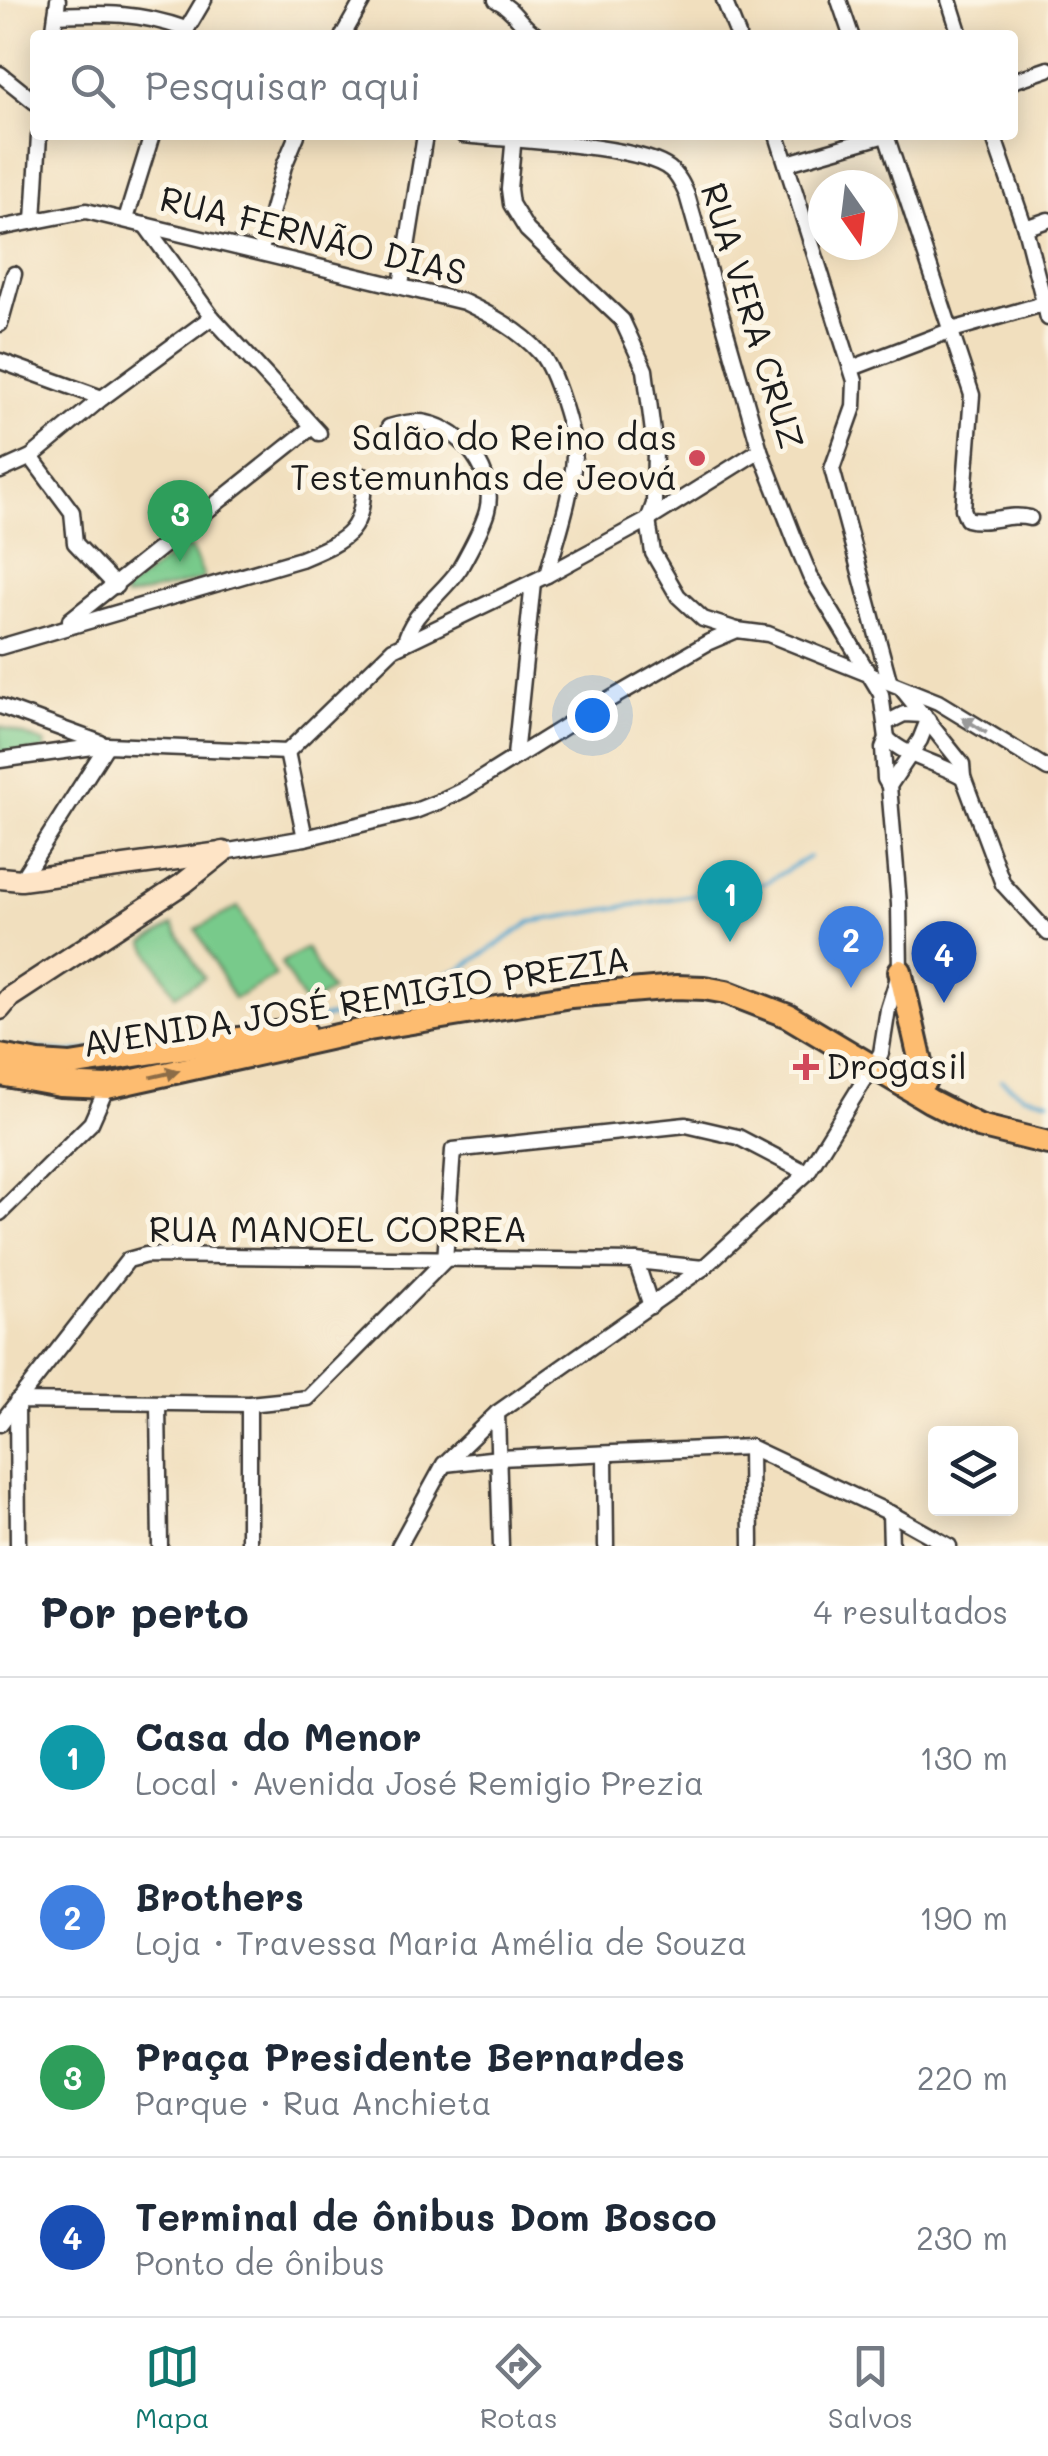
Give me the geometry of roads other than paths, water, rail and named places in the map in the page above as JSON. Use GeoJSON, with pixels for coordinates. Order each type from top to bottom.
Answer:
{"type":"FeatureCollection","features":[{"type":"Feature","properties":{"kind":"main road"},"geometry":{"type":"LineString","coordinates":[[900,971],[925,1080]]}},
{"type":"Feature","properties":{"kind":"main road","name":"AVENIDA JOSÉ REMIGIO PREZIA"},"geometry":{"type":"LineString","coordinates":[[0,1056],[38,1064],[98,1062],[606,982],[668,978],[730,981],[788,1004],[979,1126],[1048,1143]]}},
{"type":"Feature","properties":{"kind":"main road","name":"AVENIDA JOSÉ REMIGIO PREZIA"},"geometry":{"type":"LineString","coordinates":[[0,1074],[107,1087],[369,1029],[572,996],[676,987],[726,992],[760,1004],[925,1080],[995,1118],[1048,1131]]}},
{"type":"Feature","properties":{"kind":"street"},"geometry":{"type":"LineString","coordinates":[[186,30],[204,0]]}},
{"type":"Feature","properties":{"kind":"street"},"geometry":{"type":"LineString","coordinates":[[345,30],[362,0]]}},
{"type":"Feature","properties":{"kind":"street"},"geometry":{"type":"LineString","coordinates":[[496,0],[512,8],[529,30]]}},
{"type":"Feature","properties":{"kind":"street"},"geometry":{"type":"LineString","coordinates":[[724,0],[736,30]]}},
{"type":"Feature","properties":{"kind":"street"},"geometry":{"type":"LineString","coordinates":[[839,0],[849,30]]}},
{"type":"Feature","properties":{"kind":"street"},"geometry":{"type":"LineString","coordinates":[[949,0],[958,30]]}},
{"type":"Feature","properties":{"kind":"street"},"geometry":{"type":"LineString","coordinates":[[57,7],[122,12],[158,19],[181,30]]}},
{"type":"Feature","properties":{"kind":"street"},"geometry":{"type":"LineString","coordinates":[[1018,79],[1048,69]]}},
{"type":"Feature","properties":{"kind":"street"},"geometry":{"type":"LineString","coordinates":[[0,74],[30,98]]}},
{"type":"Feature","properties":{"kind":"street"},"geometry":{"type":"LineString","coordinates":[[34,222],[39,140]]}},
{"type":"Feature","properties":{"kind":"street"},"geometry":{"type":"LineString","coordinates":[[126,219],[150,140]]}},
{"type":"Feature","properties":{"kind":"street"},"geometry":{"type":"LineString","coordinates":[[261,250],[294,140]]}},
{"type":"Feature","properties":{"kind":"street"},"geometry":{"type":"LineString","coordinates":[[401,285],[424,140]]}},
{"type":"Feature","properties":{"kind":"street"},"geometry":{"type":"LineString","coordinates":[[513,140],[511,204],[527,230],[622,320],[645,370],[655,448],[654,504],[648,520],[653,553],[678,596],[703,619],[737,630],[768,634],[938,702],[1048,770]]}},
{"type":"Feature","properties":{"kind":"street","name":"RUA VERA CRUZ"},"geometry":{"type":"LineString","coordinates":[[529,140],[623,152],[674,171],[697,222],[760,450],[810,576],[881,694],[900,971],[878,1060]]}},
{"type":"Feature","properties":{"kind":"street"},"geometry":{"type":"LineString","coordinates":[[779,140],[852,368],[854,407],[832,469],[893,682],[962,764],[963,777],[1004,884],[1048,933]]}},
{"type":"Feature","properties":{"kind":"street"},"geometry":{"type":"LineString","coordinates":[[788,163],[868,140]]}},
{"type":"Feature","properties":{"kind":"street"},"geometry":{"type":"LineString","coordinates":[[888,140],[972,395],[963,509],[967,518],[976,522],[1016,515],[1030,518]]}},
{"type":"Feature","properties":{"kind":"street"},"geometry":{"type":"LineString","coordinates":[[852,368],[952,330],[1046,311],[1025,228],[995,140]]}},
{"type":"Feature","properties":{"kind":"street","name":"RUA FERNÃO DIAS"},"geometry":{"type":"LineString","coordinates":[[0,228],[86,210],[261,250],[464,302],[499,319],[542,355],[565,410],[574,454],[540,579],[516,756]]}},
{"type":"Feature","properties":{"kind":"street"},"geometry":{"type":"LineString","coordinates":[[1025,228],[1048,220]]}},
{"type":"Feature","properties":{"kind":"street"},"geometry":{"type":"LineString","coordinates":[[60,628],[316,430],[212,316],[145,226]]}},
{"type":"Feature","properties":{"kind":"street"},"geometry":{"type":"LineString","coordinates":[[0,324],[14,274]]}},
{"type":"Feature","properties":{"kind":"street"},"geometry":{"type":"LineString","coordinates":[[0,472],[31,457],[212,316]]}},
{"type":"Feature","properties":{"kind":"street"},"geometry":{"type":"LineString","coordinates":[[0,362],[102,398]]}},
{"type":"Feature","properties":{"kind":"street"},"geometry":{"type":"LineString","coordinates":[[388,427],[424,422],[448,430],[472,452],[484,473],[488,493],[487,512],[459,569],[426,606],[404,642]]}},
{"type":"Feature","properties":{"kind":"street"},"geometry":{"type":"LineString","coordinates":[[0,760],[107,745],[288,752],[393,648],[540,579],[648,520],[760,450]]}},
{"type":"Feature","properties":{"kind":"street"},"geometry":{"type":"LineString","coordinates":[[31,457],[72,512],[74,543],[116,586]]}},
{"type":"Feature","properties":{"kind":"street"},"geometry":{"type":"LineString","coordinates":[[0,646],[301,559],[333,546],[354,528],[363,510],[364,476]]}},
{"type":"Feature","properties":{"kind":"street"},"geometry":{"type":"LineString","coordinates":[[10,879],[223,852],[305,838],[415,811],[463,790],[708,642],[737,630]]}},
{"type":"Feature","properties":{"kind":"street"},"geometry":{"type":"LineString","coordinates":[[0,706],[107,745]]}},
{"type":"Feature","properties":{"kind":"street"},"geometry":{"type":"LineString","coordinates":[[926,717],[904,714],[886,730],[895,746],[963,777]]}},
{"type":"Feature","properties":{"kind":"street"},"geometry":{"type":"LineString","coordinates":[[889,786],[912,752],[926,717]]}},
{"type":"Feature","properties":{"kind":"street"},"geometry":{"type":"LineString","coordinates":[[10,879],[107,745]]}},
{"type":"Feature","properties":{"kind":"street"},"geometry":{"type":"LineString","coordinates":[[288,752],[305,838]]}},
{"type":"Feature","properties":{"kind":"street"},"geometry":{"type":"LineString","coordinates":[[0,1010],[10,998],[223,852]]}},
{"type":"Feature","properties":{"kind":"street"},"geometry":{"type":"LineString","coordinates":[[176,858],[184,882]]}},
{"type":"Feature","properties":{"kind":"street"},"geometry":{"type":"LineString","coordinates":[[399,1546],[444,1464],[497,1413],[703,1268],[807,1173],[878,1060]]}},
{"type":"Feature","properties":{"kind":"street"},"geometry":{"type":"LineString","coordinates":[[0,1214],[91,1123],[107,1087]]}},
{"type":"Feature","properties":{"kind":"street"},"geometry":{"type":"LineString","coordinates":[[18,1546],[17,1401],[249,1404],[308,1398],[445,1260],[453,1150],[686,1126],[738,1137],[807,1173]]}},
{"type":"Feature","properties":{"kind":"street","name":"RUA MANOEL CORREA"},"geometry":{"type":"LineString","coordinates":[[0,1424],[128,1260],[146,1255],[636,1261],[703,1268]]}},
{"type":"Feature","properties":{"kind":"street"},"geometry":{"type":"LineString","coordinates":[[636,1261],[651,1306]]}},
{"type":"Feature","properties":{"kind":"street"},"geometry":{"type":"LineString","coordinates":[[158,1404],[160,1546]]}},
{"type":"Feature","properties":{"kind":"street"},"geometry":{"type":"LineString","coordinates":[[249,1404],[249,1546]]}},
{"type":"Feature","properties":{"kind":"street"},"geometry":{"type":"LineString","coordinates":[[497,1413],[501,1546]]}},
{"type":"Feature","properties":{"kind":"street"},"geometry":{"type":"LineString","coordinates":[[444,1464],[750,1447],[890,1513],[949,1546]]}},
{"type":"Feature","properties":{"kind":"street"},"geometry":{"type":"LineString","coordinates":[[750,1447],[751,1546]]}},
{"type":"Feature","properties":{"kind":"street"},"geometry":{"type":"LineString","coordinates":[[604,1456],[606,1546]]}},
{"type":"Feature","properties":{"kind":"street"},"geometry":{"type":"LineString","coordinates":[[890,1513],[891,1546]]}},
{"type":"Feature","properties":{"kind":"waterway"},"geometry":{"type":"LineString","coordinates":[[305,1020],[334,1016],[461,969],[531,922],[765,883],[809,857]]}},
{"type":"Feature","properties":{"kind":"waterway"},"geometry":{"type":"LineString","coordinates":[[28,1048],[69,1053],[97,1049]]}},
{"type":"Feature","properties":{"kind":"waterway"},"geometry":{"type":"LineString","coordinates":[[1001,1080],[1023,1095],[1048,1100]]}},
{"type":"Feature","properties":{"kind":"place","name":"Salão do Reino das Testemunhas de Jeová"},"geometry":{"type":"Point","coordinates":[697,458]}},
{"type":"Feature","properties":{"kind":"place","name":"Praça Presidente Bernardes"},"geometry":{"type":"Point","coordinates":[180,562]}},
{"type":"Feature","properties":{"kind":"place","name":"Casa do Menor"},"geometry":{"type":"Point","coordinates":[730,942]}},
{"type":"Feature","properties":{"kind":"place","name":"Brothers"},"geometry":{"type":"Point","coordinates":[851,988]}},
{"type":"Feature","properties":{"kind":"place","name":"Terminal de ônibus Dom Bosco"},"geometry":{"type":"Point","coordinates":[944,1003]}},
{"type":"Feature","properties":{"kind":"place","name":"Drogasil"},"geometry":{"type":"Point","coordinates":[806,1067]}}]}
